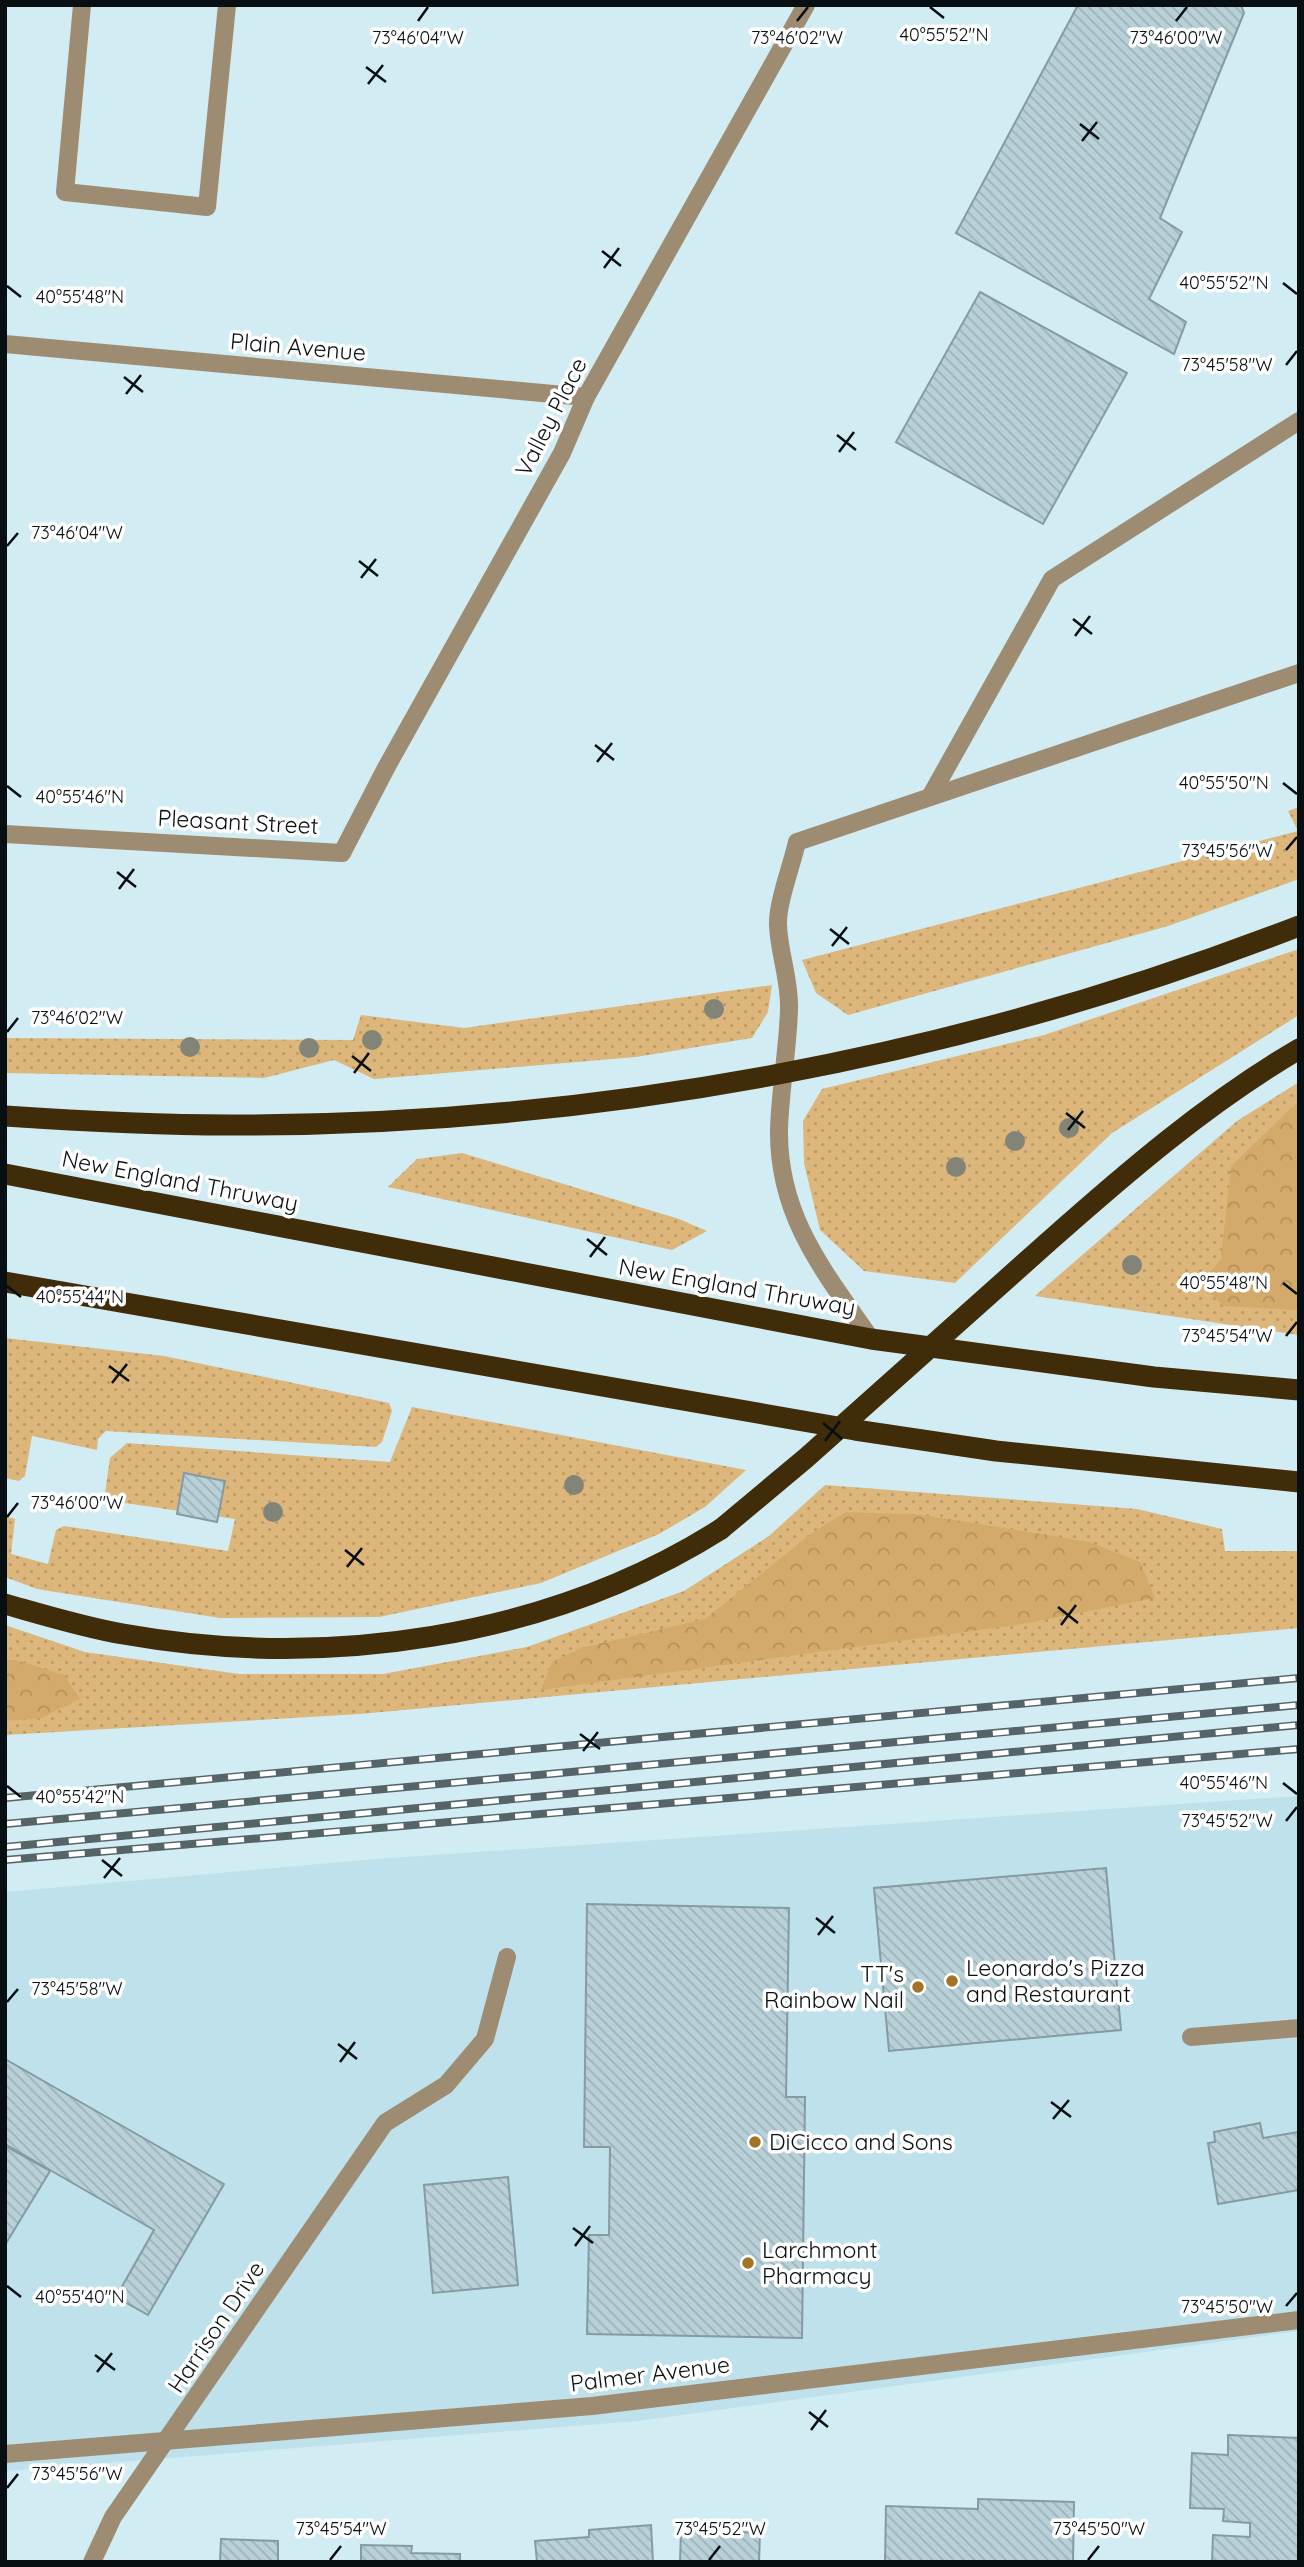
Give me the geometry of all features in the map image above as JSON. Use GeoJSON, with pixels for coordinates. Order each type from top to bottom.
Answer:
{"type":"FeatureCollection","features":[{"type":"Feature","properties":{"kind":"highway"},"geometry":{"type":"LineString","coordinates":[[5,1116],[231,1125],[425,1118],[592,1101],[783,1073],[1038,1012],[1160,976],[1299,926]]}},
{"type":"Feature","properties":{"kind":"highway"},"geometry":{"type":"LineString","coordinates":[[5,1604],[122,1634],[167,1641],[266,1647],[371,1643],[503,1621],[582,1598],[654,1568],[721,1529],[806,1458],[1159,1148],[1299,1049]]}},
{"type":"Feature","properties":{"kind":"highway","name":"New England Thruway"},"geometry":{"type":"LineString","coordinates":[[5,1174],[871,1339],[1154,1377],[1299,1390]]}},
{"type":"Feature","properties":{"kind":"highway"},"geometry":{"type":"LineString","coordinates":[[5,1282],[855,1430],[996,1451],[1299,1482]]}},
{"type":"Feature","properties":{"kind":"street"},"geometry":{"type":"LineString","coordinates":[[82,5],[65,192],[207,207],[227,5]]}},
{"type":"Feature","properties":{"kind":"street","name":"Valley Place"},"geometry":{"type":"LineString","coordinates":[[342,853],[386,768],[562,453],[586,397],[806,5]]}},
{"type":"Feature","properties":{"kind":"street","name":"Plain Avenue"},"geometry":{"type":"LineString","coordinates":[[5,344],[586,397]]}},
{"type":"Feature","properties":{"kind":"street"},"geometry":{"type":"LineString","coordinates":[[930,797],[1052,579],[1299,421]]}},
{"type":"Feature","properties":{"kind":"street"},"geometry":{"type":"LineString","coordinates":[[871,1339],[804,1242],[790,1208],[782,1174],[779,1131],[789,1008],[787,973],[777,923],[797,842],[1299,673]]}},
{"type":"Feature","properties":{"kind":"street","name":"Pleasant Street"},"geometry":{"type":"LineString","coordinates":[[5,834],[342,853]]}},
{"type":"Feature","properties":{"kind":"street","name":"Harrison Drive"},"geometry":{"type":"LineString","coordinates":[[92,2562],[113,2517],[385,2123],[446,2085],[485,2039],[507,1957]]}},
{"type":"Feature","properties":{"kind":"street"},"geometry":{"type":"LineString","coordinates":[[1191,2036],[1299,2028]]}},
{"type":"Feature","properties":{"kind":"street","name":"Palmer Avenue"},"geometry":{"type":"LineString","coordinates":[[5,2454],[592,2406],[1299,2320]]}},
{"type":"Feature","properties":{"kind":"shaded area"},"geometry":{"type":"Polygon","coordinates":[[[1299,807],[1299,879],[1168,926],[848,1015],[816,993],[802,960],[1298,831],[1288,811],[1299,807]]]}},
{"type":"Feature","properties":{"kind":"shaded area"},"geometry":{"type":"Polygon","coordinates":[[[1299,949],[1299,1015],[1112,1133],[955,1283],[864,1271],[820,1230],[804,1163],[803,1121],[822,1089],[1044,1035],[1299,949]]]}},
{"type":"Feature","properties":{"kind":"shaded area"},"geometry":{"type":"Polygon","coordinates":[[[772,985],[768,1012],[752,1038],[636,1057],[374,1079],[334,1060],[264,1078],[5,1073],[5,1038],[353,1040],[361,1015],[464,1028],[772,985]]]}},
{"type":"Feature","properties":{"kind":"shaded area"},"geometry":{"type":"Polygon","coordinates":[[[1299,1082],[1299,1335],[1035,1296],[1237,1121],[1299,1082]]]}},
{"type":"Feature","properties":{"kind":"shaded area"},"geometry":{"type":"Polygon","coordinates":[[[462,1153],[679,1219],[707,1231],[672,1250],[388,1187],[417,1159],[462,1153]]]}},
{"type":"Feature","properties":{"kind":"shaded area"},"geometry":{"type":"Polygon","coordinates":[[[5,1338],[164,1356],[389,1403],[392,1411],[382,1442],[376,1447],[106,1431],[98,1439],[97,1450],[32,1436],[25,1476],[19,1481],[5,1478],[5,1338]]]}},
{"type":"Feature","properties":{"kind":"shaded area"},"geometry":{"type":"Polygon","coordinates":[[[412,1407],[746,1470],[705,1507],[659,1534],[541,1583],[379,1617],[220,1618],[37,1589],[5,1577],[5,1516],[15,1519],[11,1554],[48,1564],[56,1530],[64,1526],[228,1551],[235,1519],[104,1500],[110,1458],[127,1443],[390,1462],[412,1407]]]}},
{"type":"Feature","properties":{"kind":"shaded area"},"geometry":{"type":"Polygon","coordinates":[[[825,1485],[1137,1509],[1222,1529],[1225,1551],[1299,1551],[1299,1628],[360,1714],[5,1735],[5,1625],[85,1652],[239,1674],[383,1674],[527,1647],[684,1591],[769,1536],[825,1485]]]}},
{"type":"Feature","properties":{"kind":"shaded area"},"geometry":{"type":"Polygon","coordinates":[[[1299,1796],[1299,2331],[638,2421],[5,2471],[5,1892],[376,1859],[1299,1796]]]}},
{"type":"Feature","properties":{"kind":"green space"},"geometry":{"type":"Polygon","coordinates":[[[1299,1101],[1299,1310],[1223,1306],[1201,1283],[1221,1259],[1231,1166],[1299,1101]]]}},
{"type":"Feature","properties":{"kind":"green space"},"geometry":{"type":"Polygon","coordinates":[[[846,1512],[924,1515],[1090,1542],[1140,1562],[1155,1598],[1023,1624],[541,1690],[552,1662],[581,1648],[705,1619],[812,1533],[846,1512]]]}},
{"type":"Feature","properties":{"kind":"green space"},"geometry":{"type":"Polygon","coordinates":[[[5,1660],[16,1660],[64,1675],[80,1699],[41,1718],[5,1721],[5,1660]]]}},
{"type":"Feature","properties":{"kind":"building"},"geometry":{"type":"Polygon","coordinates":[[[1078,5],[1241,5],[1244,13],[1160,218],[1182,232],[1149,299],[1186,322],[1174,354],[956,233],[1078,5]]]}},
{"type":"Feature","properties":{"kind":"building"},"geometry":{"type":"Polygon","coordinates":[[[980,292],[1127,373],[1043,524],[896,442],[980,292]]]}},
{"type":"Feature","properties":{"kind":"building"},"geometry":{"type":"Polygon","coordinates":[[[184,1473],[225,1481],[217,1522],[177,1514],[184,1473]]]}},
{"type":"Feature","properties":{"kind":"building"},"geometry":{"type":"Polygon","coordinates":[[[1106,1868],[1121,2030],[889,2051],[874,1888],[1106,1868]]]}},
{"type":"Feature","properties":{"kind":"building"},"geometry":{"type":"Polygon","coordinates":[[[587,1904],[789,1908],[786,2097],[805,2097],[802,2338],[587,2334],[589,2235],[609,2235],[610,2147],[584,2147],[587,1904]]]}},
{"type":"Feature","properties":{"kind":"building"},"geometry":{"type":"Polygon","coordinates":[[[5,2059],[224,2184],[148,2315],[116,2297],[154,2230],[5,2144],[5,2059]]]}},
{"type":"Feature","properties":{"kind":"building"},"geometry":{"type":"Polygon","coordinates":[[[1260,2123],[1263,2138],[1299,2132],[1299,2190],[1218,2204],[1208,2143],[1215,2142],[1214,2132],[1260,2123]]]}},
{"type":"Feature","properties":{"kind":"building"},"geometry":{"type":"Polygon","coordinates":[[[5,2146],[50,2171],[5,2245],[5,2146]]]}},
{"type":"Feature","properties":{"kind":"building"},"geometry":{"type":"Polygon","coordinates":[[[508,2177],[518,2285],[433,2293],[424,2185],[508,2177]]]}},
{"type":"Feature","properties":{"kind":"building"},"geometry":{"type":"Polygon","coordinates":[[[1228,2435],[1299,2438],[1299,2562],[1212,2562],[1213,2535],[1250,2537],[1250,2523],[1223,2521],[1224,2509],[1190,2508],[1192,2453],[1228,2455],[1228,2435]]]}},
{"type":"Feature","properties":{"kind":"building"},"geometry":{"type":"Polygon","coordinates":[[[978,2499],[1074,2502],[1073,2562],[885,2562],[886,2506],[978,2509],[978,2499]]]}},
{"type":"Feature","properties":{"kind":"building"},"geometry":{"type":"Polygon","coordinates":[[[651,2525],[653,2562],[537,2562],[535,2541],[589,2537],[589,2530],[651,2525]]]}},
{"type":"Feature","properties":{"kind":"building"},"geometry":{"type":"Polygon","coordinates":[[[681,2529],[760,2533],[759,2562],[680,2562],[681,2529]]]}},
{"type":"Feature","properties":{"kind":"building"},"geometry":{"type":"Polygon","coordinates":[[[221,2539],[278,2541],[278,2562],[220,2562],[221,2539]]]}},
{"type":"Feature","properties":{"kind":"building"},"geometry":{"type":"Polygon","coordinates":[[[361,2545],[412,2546],[411,2553],[460,2554],[460,2562],[361,2562],[361,2545]]]}},
{"type":"Feature","properties":{"kind":"railway"},"geometry":{"type":"LineString","coordinates":[[5,1798],[1299,1678]]}},
{"type":"Feature","properties":{"kind":"railway"},"geometry":{"type":"LineString","coordinates":[[5,1824],[1299,1705]]}},
{"type":"Feature","properties":{"kind":"railway"},"geometry":{"type":"LineString","coordinates":[[5,1847],[1299,1725]]}},
{"type":"Feature","properties":{"kind":"railway"},"geometry":{"type":"LineString","coordinates":[[5,1860],[1299,1749]]}},
{"type":"Feature","properties":{"kind":"place","name":"Leonardo's Pizza and Restaurant"},"geometry":{"type":"Point","coordinates":[952,1981]}},
{"type":"Feature","properties":{"kind":"place","name":"TT's Rainbow Nail"},"geometry":{"type":"Point","coordinates":[918,1987]}},
{"type":"Feature","properties":{"kind":"place","name":"DiCicco and Sons"},"geometry":{"type":"Point","coordinates":[755,2142]}},
{"type":"Feature","properties":{"kind":"place","name":"Larchmont Pharmacy"},"geometry":{"type":"Point","coordinates":[748,2263]}}]}
